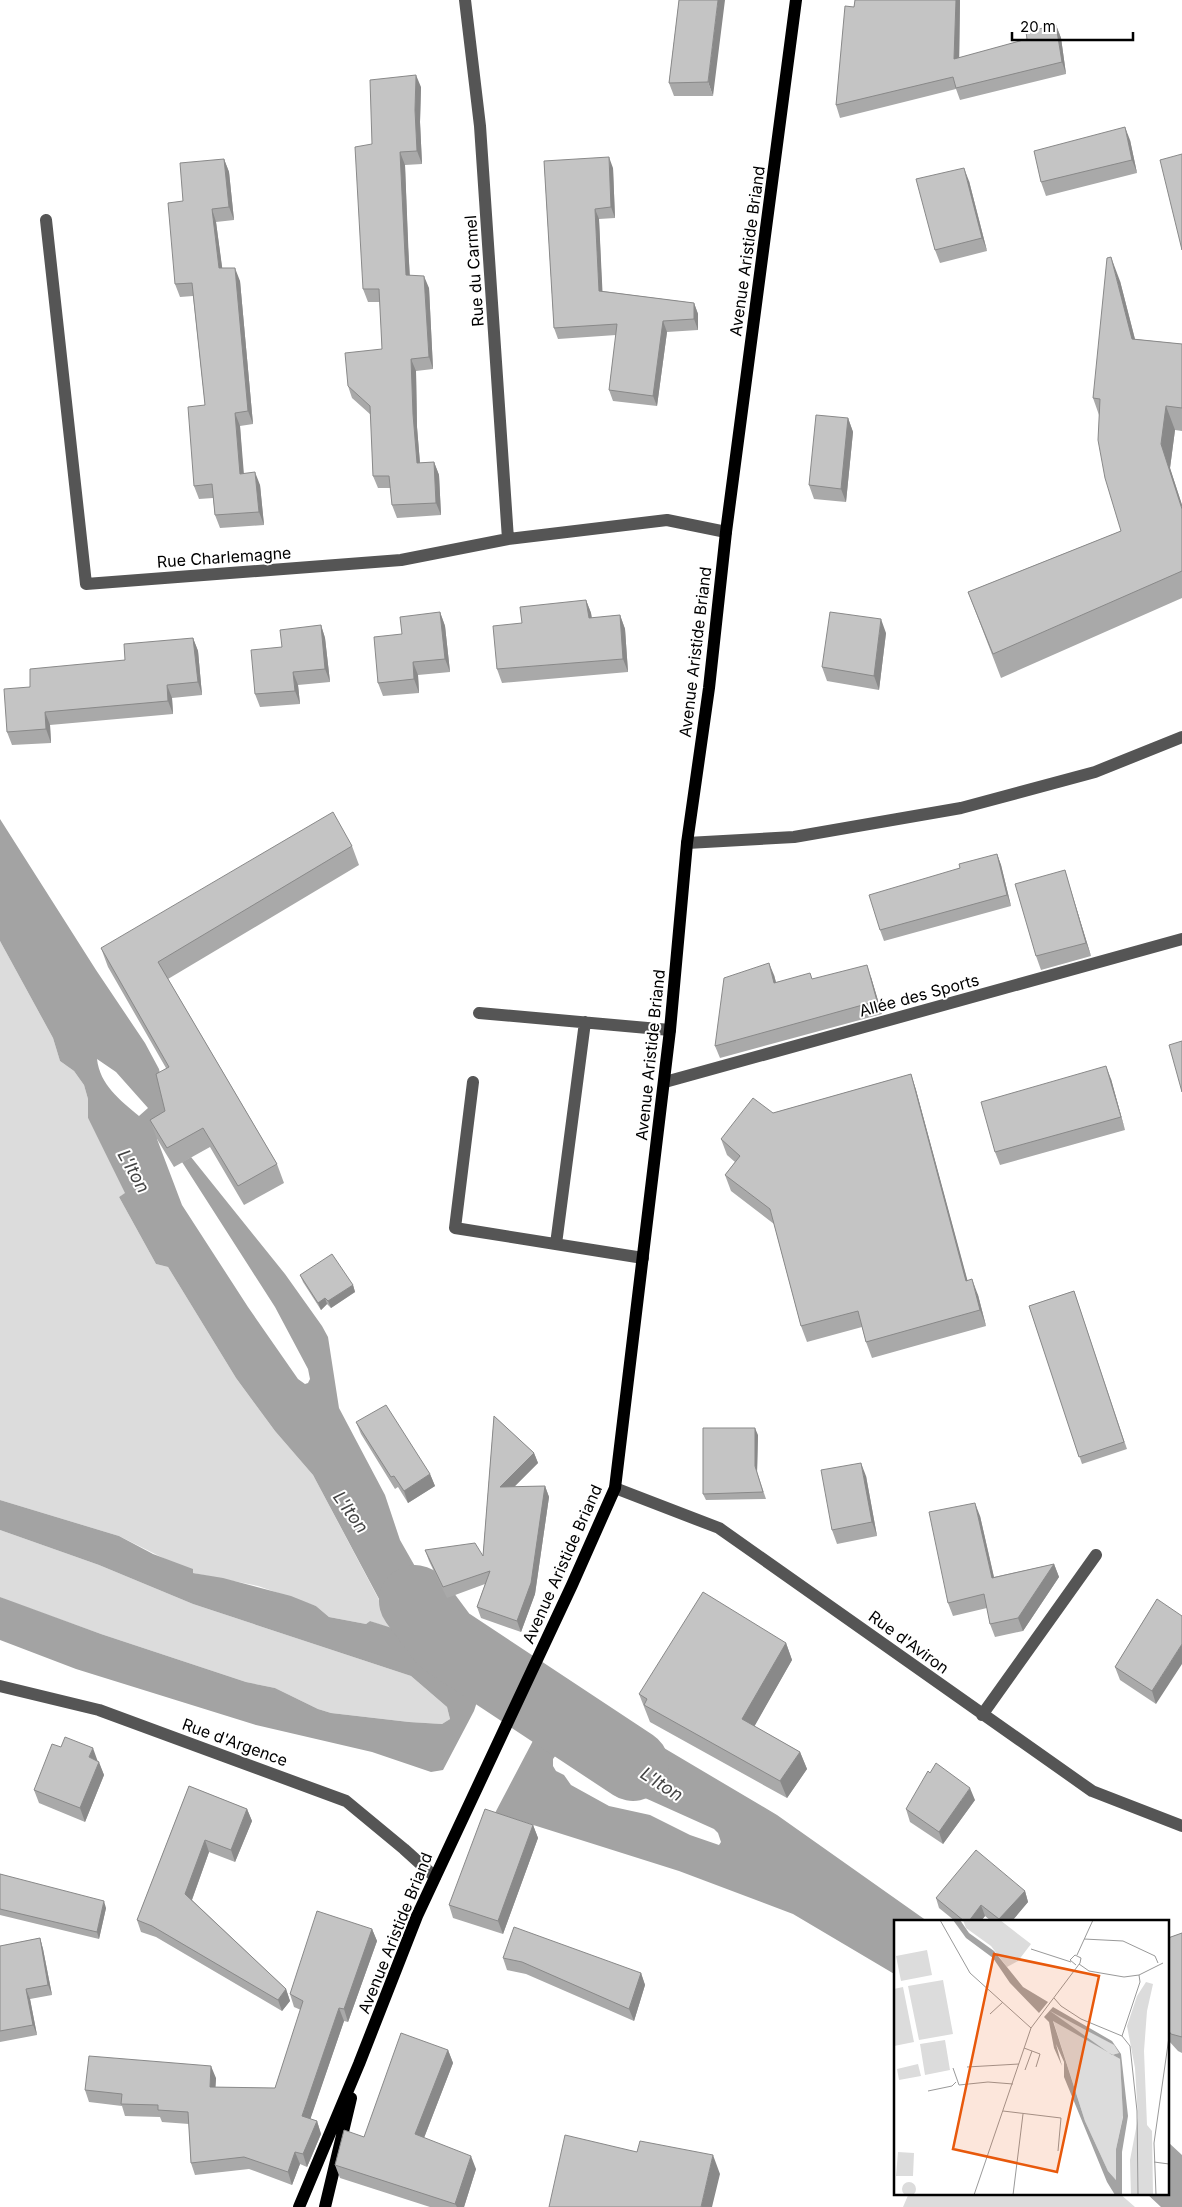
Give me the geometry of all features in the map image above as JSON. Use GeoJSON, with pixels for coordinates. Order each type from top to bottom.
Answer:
{"type":"FeatureCollection","features":[{"type":"Feature","properties":{"kind":"main road","name":"Avenue Aristide Briand"},"geometry":{"type":"LineString","coordinates":[[299,2207],[434,1877],[532,1670],[615,1488],[665,1082],[686,842],[709,688],[726,532],[796,0]]}},
{"type":"Feature","properties":{"kind":"main road","name":"Avenue Aristide Briand"},"geometry":{"type":"LineString","coordinates":[[325,2207],[359,2064]]}},
{"type":"Feature","properties":{"kind":"street","name":"Rue du Carmel"},"geometry":{"type":"LineString","coordinates":[[465,0],[480,126],[508,539]]}},
{"type":"Feature","properties":{"kind":"street","name":"Rue Charlemagne"},"geometry":{"type":"LineString","coordinates":[[46,220],[86,584],[401,560],[508,539],[667,520],[726,532]]}},
{"type":"Feature","properties":{"kind":"street"},"geometry":{"type":"LineString","coordinates":[[686,842],[794,837],[961,808],[1095,772],[1182,737]]}},
{"type":"Feature","properties":{"kind":"street","name":"Allée des Sports"},"geometry":{"type":"LineString","coordinates":[[665,1082],[1182,939]]}},
{"type":"Feature","properties":{"kind":"street"},"geometry":{"type":"LineString","coordinates":[[479,1013],[670,1030]]}},
{"type":"Feature","properties":{"kind":"street"},"geometry":{"type":"LineString","coordinates":[[556,1244],[585,1022]]}},
{"type":"Feature","properties":{"kind":"street"},"geometry":{"type":"LineString","coordinates":[[473,1082],[455,1228],[642,1258]]}},
{"type":"Feature","properties":{"kind":"street","name":"Rue d'Aviron"},"geometry":{"type":"LineString","coordinates":[[615,1488],[719,1528],[1092,1791],[1182,1826]]}},
{"type":"Feature","properties":{"kind":"street"},"geometry":{"type":"LineString","coordinates":[[982,1715],[1096,1555]]}},
{"type":"Feature","properties":{"kind":"street","name":"Rue d'Argence"},"geometry":{"type":"LineString","coordinates":[[0,1686],[99,1710],[346,1801],[404,1849],[434,1877]]}},
{"type":"Feature","properties":{"kind":"shaded area"},"geometry":{"type":"Polygon","coordinates":[[[0,941],[53,1038],[60,1061],[74,1071],[84,1085],[88,1099],[88,1118],[126,1193],[119,1197],[156,1264],[168,1267],[236,1378],[275,1431],[313,1475],[395,1630],[370,1621],[366,1624],[329,1617],[316,1606],[258,1586],[193,1573],[119,1536],[0,1500],[0,941]]]}},
{"type":"Feature","properties":{"kind":"shaded area"},"geometry":{"type":"Polygon","coordinates":[[[0,1530],[99,1565],[193,1604],[411,1676],[447,1707],[450,1719],[442,1724],[331,1713],[318,1709],[275,1688],[246,1682],[9,1601],[0,1597],[0,1530]]]}},
{"type":"Feature","properties":{"kind":"shaded area"},"geometry":{"type":"Polygon","coordinates":[[[909,2194],[1120,2194],[1135,2207],[903,2207],[909,2194]]]}},
{"type":"Feature","properties":{"kind":"water"},"geometry":{"type":"Polygon","coordinates":[[[0,819],[145,1043],[159,1069],[172,1130],[157,1139],[182,1205],[248,1307],[298,1379],[305,1384],[308,1383],[310,1379],[308,1369],[275,1307],[182,1162],[191,1157],[285,1274],[322,1326],[328,1337],[339,1408],[385,1495],[400,1540],[433,1598],[442,1606],[457,1613],[496,1644],[474,1711],[443,1770],[431,1772],[372,1752],[256,1725],[76,1669],[0,1640],[0,1597],[101,1634],[246,1682],[275,1688],[318,1709],[331,1713],[442,1724],[450,1719],[447,1707],[411,1676],[193,1604],[99,1565],[0,1530],[0,1500],[119,1536],[153,1554],[193,1569],[193,1573],[223,1578],[291,1596],[316,1606],[329,1617],[366,1624],[370,1621],[395,1629],[313,1475],[275,1431],[236,1378],[168,1267],[156,1264],[119,1197],[125,1193],[88,1118],[88,1099],[84,1085],[74,1071],[60,1061],[53,1038],[0,941],[0,819]],[[97,1059],[102,1077],[112,1091],[139,1116],[148,1108],[116,1072],[97,1059]]]}},
{"type":"Feature","properties":{"kind":"water"},"geometry":{"type":"Polygon","coordinates":[[[566,1678],[607,1711],[642,1735],[777,1815],[926,1920],[894,1920],[894,1974],[793,1914],[679,1871],[495,1813],[566,1678]],[[563,1753],[556,1755],[553,1759],[553,1766],[556,1771],[564,1775],[571,1785],[609,1806],[650,1815],[690,1835],[719,1845],[721,1842],[718,1833],[714,1829],[625,1789],[563,1753]]]}},
{"type":"Feature","properties":{"kind":"water"},"geometry":{"type":"Polygon","coordinates":[[[1170,2144],[1182,2155],[1182,2207],[1161,2207],[1147,2194],[1170,2194],[1170,2144]]]}},
{"type":"Feature","properties":{"kind":"building"},"geometry":{"type":"Polygon","coordinates":[[[679,0],[718,0],[708,82],[669,83],[679,0]]]}},
{"type":"Feature","properties":{"kind":"building"},"geometry":{"type":"Polygon","coordinates":[[[855,0],[956,0],[954,59],[1027,39],[1026,32],[1056,25],[1062,62],[956,88],[953,77],[836,105],[845,6],[854,7],[855,0]]]}},
{"type":"Feature","properties":{"kind":"building"},"geometry":{"type":"Polygon","coordinates":[[[416,75],[417,151],[400,152],[406,275],[424,276],[429,357],[411,359],[417,463],[434,462],[436,503],[392,505],[389,476],[373,476],[370,406],[348,386],[345,353],[382,349],[379,289],[363,289],[355,147],[372,144],[370,80],[416,75]]]}},
{"type":"Feature","properties":{"kind":"building"},"geometry":{"type":"Polygon","coordinates":[[[1125,127],[1132,160],[1041,182],[1034,151],[1125,127]]]}},
{"type":"Feature","properties":{"kind":"building"},"geometry":{"type":"Polygon","coordinates":[[[1182,154],[1182,250],[1160,160],[1182,154]]]}},
{"type":"Feature","properties":{"kind":"building"},"geometry":{"type":"Polygon","coordinates":[[[609,157],[611,207],[595,209],[599,291],[694,303],[694,319],[663,321],[653,396],[609,390],[617,324],[554,328],[544,161],[609,157]]]}},
{"type":"Feature","properties":{"kind":"building"},"geometry":{"type":"Polygon","coordinates":[[[224,159],[229,207],[212,209],[219,268],[235,268],[248,411],[235,413],[240,474],[255,472],[259,512],[215,515],[212,484],[194,486],[188,407],[205,405],[192,283],[175,284],[168,203],[183,201],[180,163],[224,159]]]}},
{"type":"Feature","properties":{"kind":"building"},"geometry":{"type":"Polygon","coordinates":[[[964,168],[982,238],[935,250],[916,179],[964,168]]]}},
{"type":"Feature","properties":{"kind":"building"},"geometry":{"type":"Polygon","coordinates":[[[1111,257],[1132,339],[1182,344],[1182,408],[1166,406],[1161,444],[1182,509],[1182,571],[993,654],[968,592],[1121,531],[1105,478],[1098,440],[1100,399],[1093,398],[1107,258],[1111,257]]]}},
{"type":"Feature","properties":{"kind":"building"},"geometry":{"type":"Polygon","coordinates":[[[816,415],[848,418],[841,489],[809,485],[816,415]]]}},
{"type":"Feature","properties":{"kind":"building"},"geometry":{"type":"Polygon","coordinates":[[[586,600],[589,618],[620,615],[623,659],[497,669],[493,626],[522,623],[520,607],[586,600]]]}},
{"type":"Feature","properties":{"kind":"building"},"geometry":{"type":"Polygon","coordinates":[[[440,612],[445,659],[413,662],[414,679],[378,683],[374,637],[402,634],[400,617],[440,612]]]}},
{"type":"Feature","properties":{"kind":"building"},"geometry":{"type":"Polygon","coordinates":[[[830,612],[881,619],[874,676],[822,667],[830,612]]]}},
{"type":"Feature","properties":{"kind":"building"},"geometry":{"type":"Polygon","coordinates":[[[321,625],[325,669],[293,672],[295,691],[255,694],[251,650],[282,647],[280,630],[321,625]]]}},
{"type":"Feature","properties":{"kind":"building"},"geometry":{"type":"Polygon","coordinates":[[[193,638],[198,682],[167,685],[168,701],[45,712],[46,729],[7,732],[4,689],[30,687],[30,669],[125,660],[124,644],[193,638]]]}},
{"type":"Feature","properties":{"kind":"building"},"geometry":{"type":"Polygon","coordinates":[[[333,812],[352,846],[158,962],[277,1164],[238,1186],[203,1128],[167,1148],[150,1120],[165,1111],[156,1074],[169,1067],[101,948],[333,812]]]}},
{"type":"Feature","properties":{"kind":"building"},"geometry":{"type":"Polygon","coordinates":[[[997,854],[1007,895],[880,930],[869,895],[960,868],[959,864],[997,854]]]}},
{"type":"Feature","properties":{"kind":"building"},"geometry":{"type":"Polygon","coordinates":[[[1065,870],[1086,943],[1036,956],[1015,884],[1065,870]]]}},
{"type":"Feature","properties":{"kind":"building"},"geometry":{"type":"Polygon","coordinates":[[[769,963],[774,983],[810,973],[812,979],[867,965],[877,1001],[715,1046],[724,978],[769,963]]]}},
{"type":"Feature","properties":{"kind":"building"},"geometry":{"type":"Polygon","coordinates":[[[1182,1041],[1182,1092],[1169,1045],[1182,1041]]]}},
{"type":"Feature","properties":{"kind":"building"},"geometry":{"type":"Polygon","coordinates":[[[1106,1066],[1121,1117],[995,1152],[981,1102],[1106,1066]]]}},
{"type":"Feature","properties":{"kind":"building"},"geometry":{"type":"Polygon","coordinates":[[[911,1074],[966,1281],[972,1279],[980,1310],[866,1342],[858,1311],[801,1326],[770,1209],[725,1175],[740,1156],[721,1139],[753,1098],[773,1113],[911,1074]]]}},
{"type":"Feature","properties":{"kind":"building"},"geometry":{"type":"Polygon","coordinates":[[[332,1254],[353,1285],[328,1301],[325,1298],[318,1303],[300,1275],[332,1254]]]}},
{"type":"Feature","properties":{"kind":"building"},"geometry":{"type":"Polygon","coordinates":[[[1074,1291],[1124,1442],[1079,1457],[1029,1306],[1074,1291]]]}},
{"type":"Feature","properties":{"kind":"building"},"geometry":{"type":"Polygon","coordinates":[[[386,1405],[430,1474],[404,1491],[394,1476],[391,1477],[356,1422],[386,1405]]]}},
{"type":"Feature","properties":{"kind":"building"},"geometry":{"type":"Polygon","coordinates":[[[494,1416],[534,1453],[500,1487],[545,1486],[531,1583],[517,1621],[477,1607],[490,1571],[443,1587],[425,1550],[475,1543],[483,1556],[494,1416]]]}},
{"type":"Feature","properties":{"kind":"building"},"geometry":{"type":"Polygon","coordinates":[[[703,1428],[755,1428],[755,1466],[763,1492],[703,1494],[703,1428]]]}},
{"type":"Feature","properties":{"kind":"building"},"geometry":{"type":"Polygon","coordinates":[[[861,1463],[872,1522],[832,1530],[821,1470],[861,1463]]]}},
{"type":"Feature","properties":{"kind":"building"},"geometry":{"type":"Polygon","coordinates":[[[975,1503],[992,1578],[1054,1564],[1018,1618],[990,1624],[984,1594],[948,1603],[929,1512],[975,1503]]]}},
{"type":"Feature","properties":{"kind":"building"},"geometry":{"type":"Polygon","coordinates":[[[703,1592],[786,1643],[742,1719],[800,1752],[780,1781],[644,1705],[647,1699],[639,1694],[703,1592]]]}},
{"type":"Feature","properties":{"kind":"building"},"geometry":{"type":"Polygon","coordinates":[[[1157,1599],[1182,1616],[1182,1644],[1152,1691],[1115,1667],[1157,1599]]]}},
{"type":"Feature","properties":{"kind":"building"},"geometry":{"type":"Polygon","coordinates":[[[65,1737],[93,1748],[89,1757],[99,1762],[80,1808],[34,1790],[52,1744],[61,1747],[65,1737]]]}},
{"type":"Feature","properties":{"kind":"building"},"geometry":{"type":"Polygon","coordinates":[[[936,1763],[970,1788],[939,1832],[906,1809],[928,1771],[930,1773],[936,1763]]]}},
{"type":"Feature","properties":{"kind":"building"},"geometry":{"type":"Polygon","coordinates":[[[189,1786],[247,1809],[231,1850],[205,1840],[185,1894],[286,1989],[278,2000],[152,1926],[137,1920],[189,1786]]]}},
{"type":"Feature","properties":{"kind":"building"},"geometry":{"type":"Polygon","coordinates":[[[485,1809],[533,1825],[498,1921],[449,1905],[485,1809]]]}},
{"type":"Feature","properties":{"kind":"building"},"geometry":{"type":"Polygon","coordinates":[[[976,1850],[1025,1891],[999,1919],[981,1905],[970,1920],[963,1920],[936,1898],[976,1850]]]}},
{"type":"Feature","properties":{"kind":"building"},"geometry":{"type":"Polygon","coordinates":[[[0,1874],[104,1901],[97,1932],[0,1909],[0,1874]]]}},
{"type":"Feature","properties":{"kind":"building"},"geometry":{"type":"Polygon","coordinates":[[[317,1911],[372,1929],[344,2009],[339,2008],[302,2116],[317,2121],[303,2154],[295,2152],[288,2172],[244,2157],[191,2163],[188,2112],[158,2110],[158,2105],[121,2104],[122,2094],[85,2090],[89,2056],[211,2066],[210,2087],[275,2088],[303,2001],[290,1994],[317,1911]]]}},
{"type":"Feature","properties":{"kind":"building"},"geometry":{"type":"Polygon","coordinates":[[[514,1927],[641,1973],[629,2009],[522,1962],[503,1958],[514,1927]]]}},
{"type":"Feature","properties":{"kind":"building"},"geometry":{"type":"Polygon","coordinates":[[[1182,1933],[1182,2037],[1170,2033],[1170,1937],[1182,1933]]]}},
{"type":"Feature","properties":{"kind":"building"},"geometry":{"type":"Polygon","coordinates":[[[40,1938],[48,1985],[26,1989],[33,2025],[0,2031],[0,1946],[40,1938]]]}},
{"type":"Feature","properties":{"kind":"building"},"geometry":{"type":"Polygon","coordinates":[[[401,2033],[448,2050],[415,2134],[471,2156],[455,2204],[335,2165],[344,2130],[364,2137],[401,2033]]]}},
{"type":"Feature","properties":{"kind":"building"},"geometry":{"type":"Polygon","coordinates":[[[565,2135],[637,2152],[640,2141],[713,2155],[701,2207],[549,2207],[565,2135]]]}},
{"type":"Feature","properties":{"kind":"waterway","name":"L'Iton"},"geometry":{"type":"LineString","coordinates":[[415,1601],[444,1640],[633,1765]]}}]}
